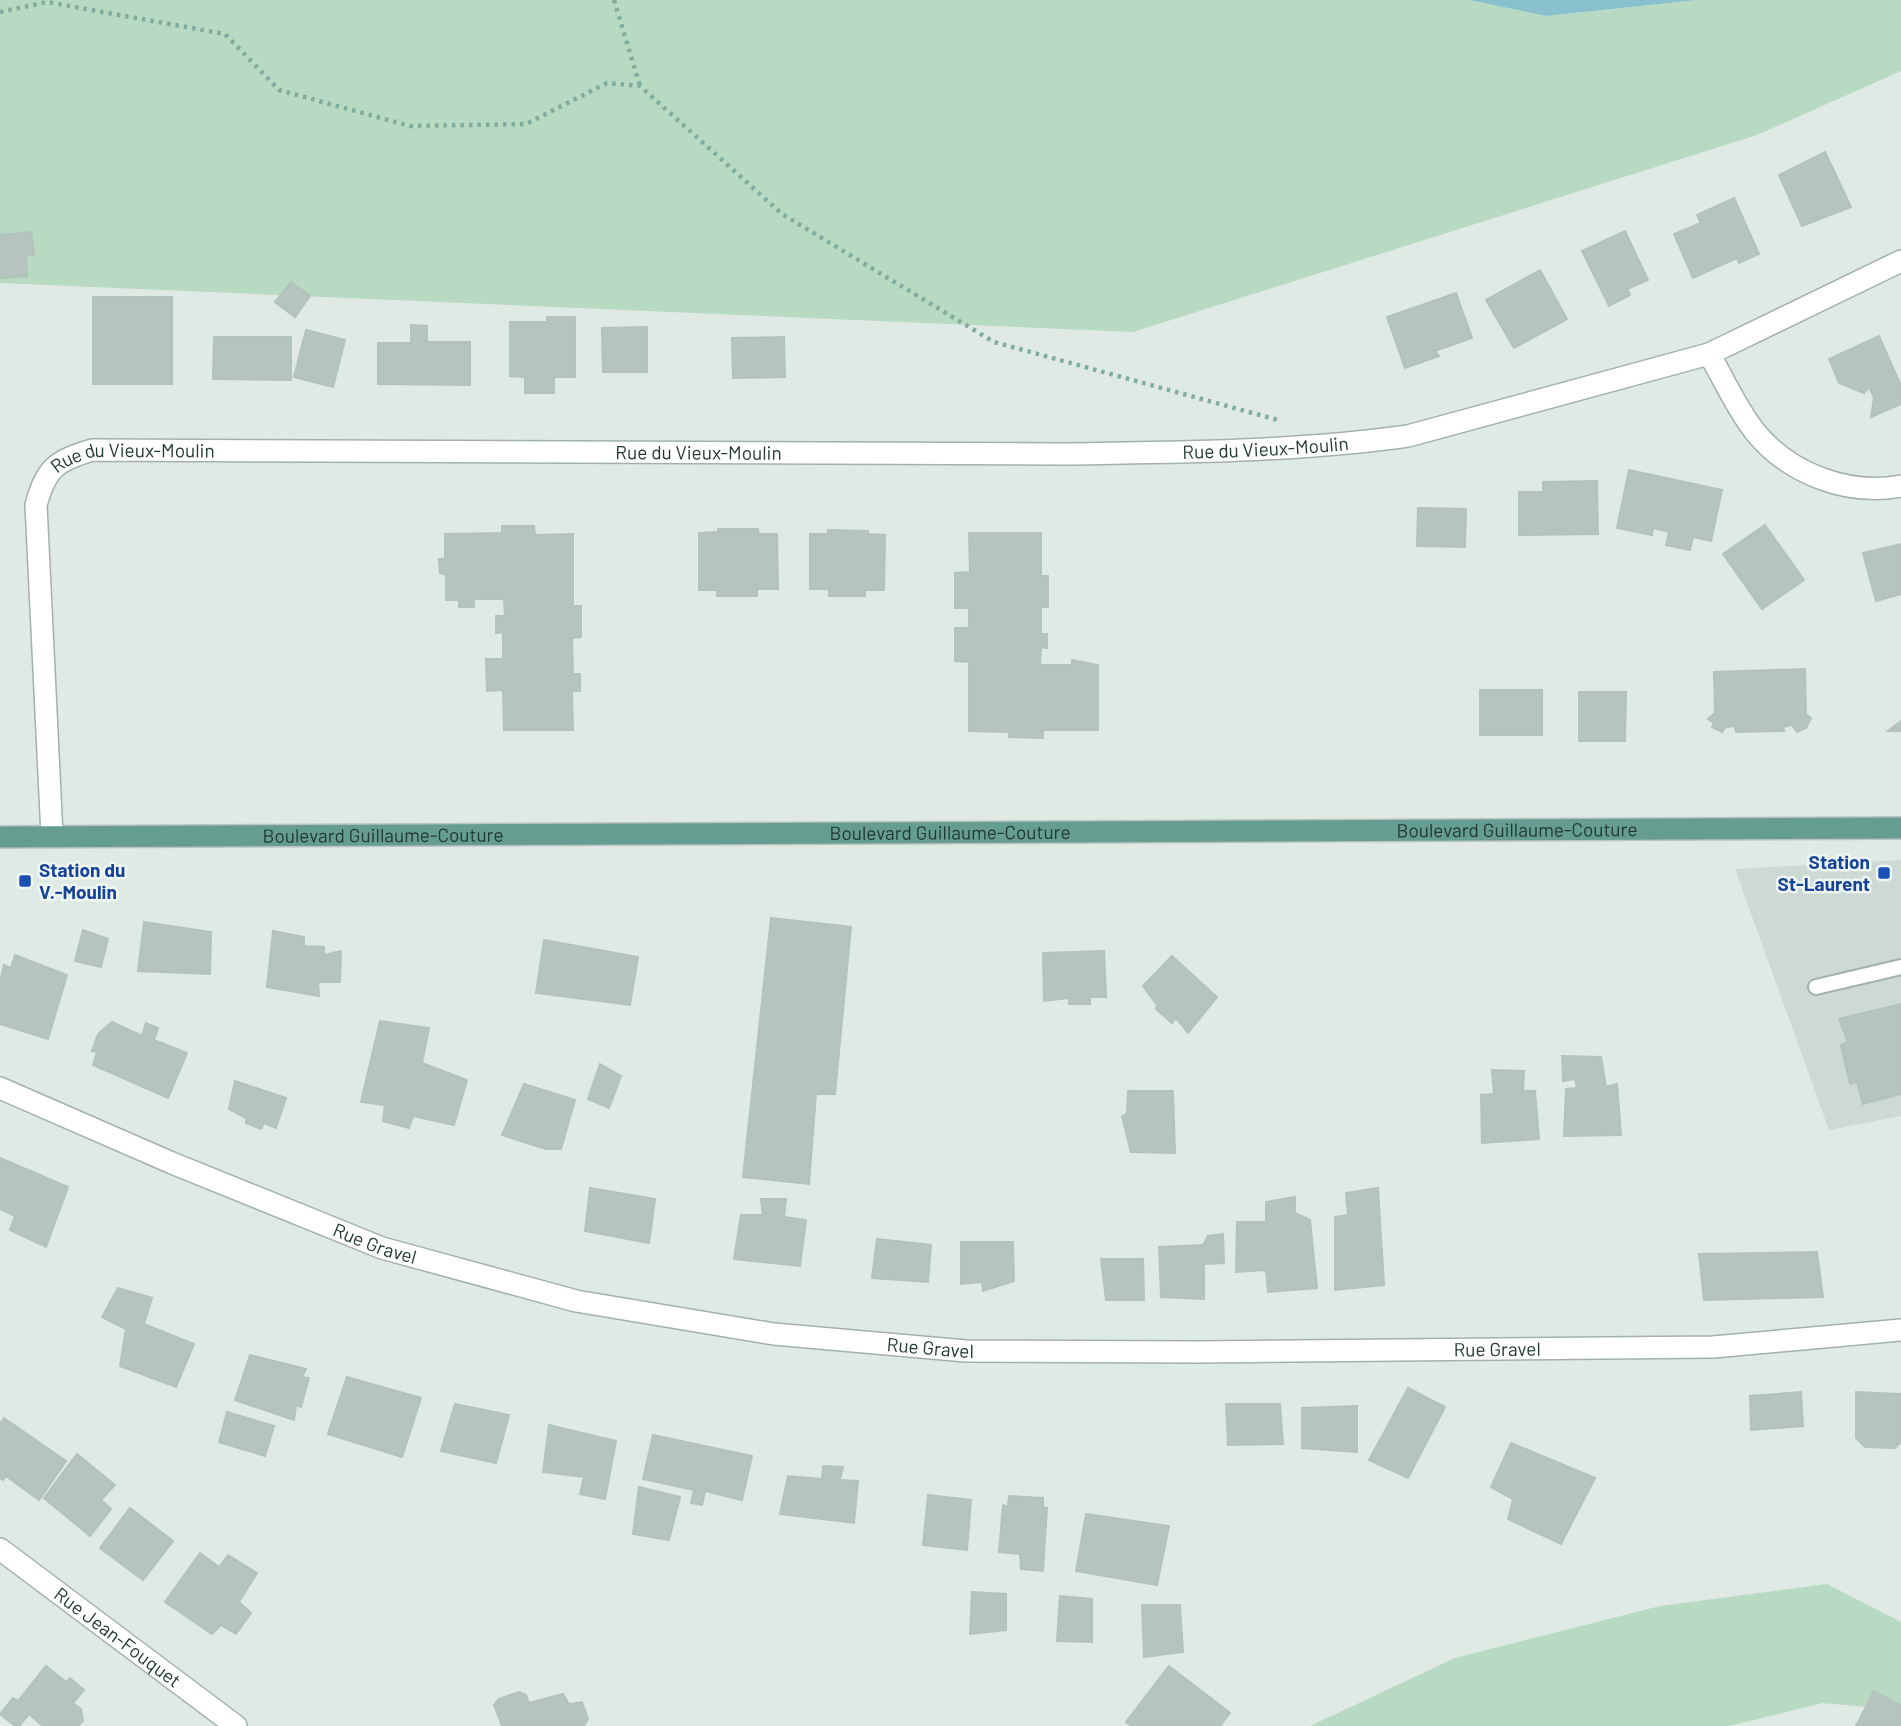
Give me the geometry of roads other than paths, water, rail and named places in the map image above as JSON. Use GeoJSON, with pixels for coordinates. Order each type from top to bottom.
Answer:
{"type":"FeatureCollection","features":[{"type":"Feature","properties":{"kind":"main road","name":"Boulevard Guillaume-Couture"},"geometry":{"type":"LineString","coordinates":[[0,837],[1901,828]]}},
{"type":"Feature","properties":{"kind":"street","name":"Rue du Vieux-Moulin"},"geometry":{"type":"LineString","coordinates":[[52,836],[37,505],[42,483],[57,464],[92,450],[1061,454],[1333,445],[1408,436],[1709,354],[1901,261]]}},
{"type":"Feature","properties":{"kind":"street"},"geometry":{"type":"LineString","coordinates":[[1709,354],[1755,432],[1792,464],[1825,481],[1847,485],[1901,486]]}},
{"type":"Feature","properties":{"kind":"street","name":"Rue Gravel"},"geometry":{"type":"LineString","coordinates":[[0,1088],[172,1163],[382,1248],[576,1301],[774,1334],[966,1350],[1199,1352],[1713,1348],[1901,1330]]}},
{"type":"Feature","properties":{"kind":"street","name":"Rue Jean-Fouquet"},"geometry":{"type":"LineString","coordinates":[[0,1549],[236,1726]]}},
{"type":"Feature","properties":{"kind":"lane"},"geometry":{"type":"LineString","coordinates":[[1816,988],[1901,967]]}},
{"type":"Feature","properties":{"kind":"water"},"geometry":{"type":"Polygon","coordinates":[[[1469,0],[1697,0],[1546,16],[1469,0]]]}},
{"type":"Feature","properties":{"kind":"place","name":"Station St-Laurent"},"geometry":{"type":"Point","coordinates":[1884,873]}},
{"type":"Feature","properties":{"kind":"place","name":"Station du V.-Moulin"},"geometry":{"type":"Point","coordinates":[25,881]}}]}
